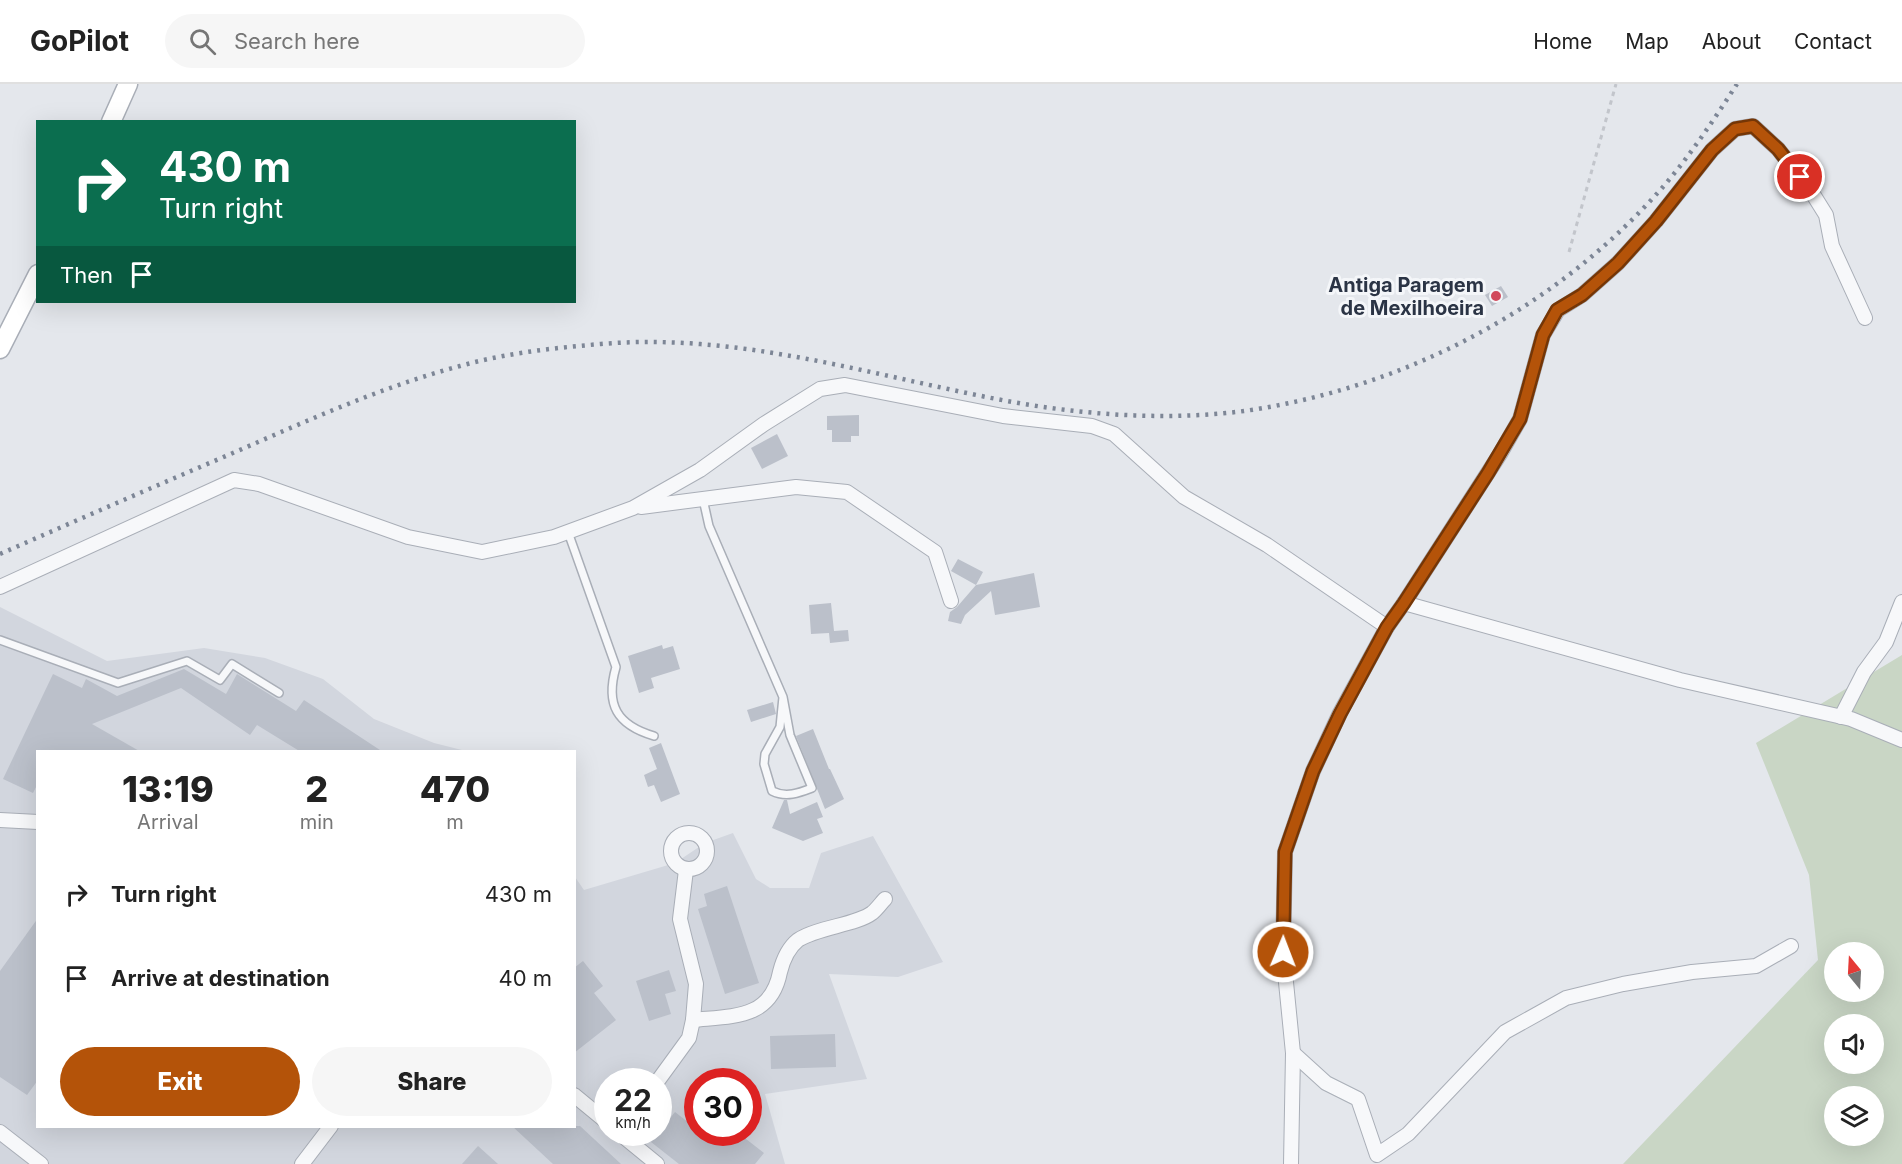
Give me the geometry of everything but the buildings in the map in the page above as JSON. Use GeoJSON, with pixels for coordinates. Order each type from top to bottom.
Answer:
{"type":"FeatureCollection","features":[{"type":"Feature","properties":{"kind":"main road"},"geometry":{"type":"LineString","coordinates":[[112,120],[129,84]]}},
{"type":"Feature","properties":{"kind":"main road"},"geometry":{"type":"LineString","coordinates":[[0,349],[36,278]]}},
{"type":"Feature","properties":{"kind":"street"},"geometry":{"type":"LineString","coordinates":[[1291,1164],[1293,1053],[1283,952],[1285,852],[1313,771],[1340,714],[1387,627],[1500,454],[1520,419],[1543,335],[1557,310],[1582,295],[1618,263],[1656,221],[1712,150],[1735,129],[1753,126],[1764,134],[1811,190],[1826,215],[1832,246],[1865,318]]}},
{"type":"Feature","properties":{"kind":"street"},"geometry":{"type":"LineString","coordinates":[[0,587],[234,480],[259,484],[408,537],[482,552],[554,537],[633,508],[700,470],[764,424],[820,389],[845,385],[1003,416],[1092,426],[1114,434],[1184,497],[1267,545],[1387,627]]}},
{"type":"Feature","properties":{"kind":"street"},"geometry":{"type":"LineString","coordinates":[[633,508],[796,487],[847,492],[935,552],[951,601]]}},
{"type":"Feature","properties":{"kind":"street"},"geometry":{"type":"LineString","coordinates":[[1841,717],[1864,672],[1886,642],[1902,602]]}},
{"type":"Feature","properties":{"kind":"street"},"geometry":{"type":"LineString","coordinates":[[1404,603],[1680,680],[1841,717],[1902,740]]}},
{"type":"Feature","properties":{"kind":"street"},"geometry":{"type":"LineString","coordinates":[[0,820],[36,822]]}},
{"type":"Feature","properties":{"kind":"street"},"geometry":{"type":"LineString","coordinates":[[667,1068],[689,1038],[693,1020],[696,984],[680,919],[686,870]]}},
{"type":"Feature","properties":{"kind":"street"},"geometry":{"type":"LineString","coordinates":[[693,1020],[753,1011],[768,1002],[777,988],[786,954],[797,941],[812,933],[871,914],[885,899]]}},
{"type":"Feature","properties":{"kind":"street"},"geometry":{"type":"LineString","coordinates":[[1293,1053],[1326,1083],[1358,1099],[1378,1159],[1408,1134],[1505,1032],[1566,998],[1623,984],[1692,972],[1756,966],[1791,946]]}},
{"type":"Feature","properties":{"kind":"street"},"geometry":{"type":"LineString","coordinates":[[576,1097],[594,1111]]}},
{"type":"Feature","properties":{"kind":"street"},"geometry":{"type":"LineString","coordinates":[[309,1162],[330,1128]]}},
{"type":"Feature","properties":{"kind":"street"},"geometry":{"type":"LineString","coordinates":[[0,1132],[41,1164]]}},
{"type":"Feature","properties":{"kind":"street"},"geometry":{"type":"LineString","coordinates":[[635,1146],[657,1164]]}},
{"type":"Feature","properties":{"kind":"lane"},"geometry":{"type":"LineString","coordinates":[[703,499],[709,526],[783,697],[790,735],[812,788],[796,794],[780,795],[772,791],[764,764],[770,741],[780,727],[783,697]]}},
{"type":"Feature","properties":{"kind":"lane"},"geometry":{"type":"LineString","coordinates":[[568,532],[616,667],[612,686],[616,712],[625,723],[636,730],[654,736]]}},
{"type":"Feature","properties":{"kind":"lane"},"geometry":{"type":"LineString","coordinates":[[0,640],[118,682],[187,661],[220,680],[232,664],[279,693]]}},
{"type":"Feature","properties":{"kind":"path"},"geometry":{"type":"LineString","coordinates":[[1569,252],[1616,84]]}},
{"type":"Feature","properties":{"kind":"shaded area"},"geometry":{"type":"Polygon","coordinates":[[[0,607],[107,661],[204,648],[265,658],[323,679],[374,719],[434,743],[462,750],[36,750],[36,1128],[576,1128],[576,878],[584,890],[675,863],[705,843],[733,833],[756,879],[770,888],[809,888],[821,853],[873,836],[943,962],[898,977],[829,974],[867,1079],[765,1094],[785,1164],[0,1164],[0,607]]]}},
{"type":"Feature","properties":{"kind":"green space"},"geometry":{"type":"Polygon","coordinates":[[[1902,655],[1902,1164],[1623,1164],[1818,960],[1809,875],[1756,743],[1902,655]]]}},
{"type":"Feature","properties":{"kind":"railway"},"geometry":{"type":"LineString","coordinates":[[0,554],[368,396],[460,366],[512,354],[547,349],[653,342],[704,344],[806,359],[1007,401],[1066,410],[1125,415],[1185,416],[1244,411],[1302,400],[1358,385],[1413,365],[1466,340],[1517,311],[1565,278],[1610,240],[1664,186],[1697,144],[1737,84]]}},
{"type":"Feature","properties":{"kind":"place","name":"Antiga Paragem de Mexilhoeira"},"geometry":{"type":"Point","coordinates":[1496,296]}},
{"type":"Feature","properties":{"kind":"route"},"geometry":{"type":"LineString","coordinates":[[1283,952],[1285,852],[1313,771],[1340,714],[1387,627],[1488,473],[1520,419],[1543,335],[1557,310],[1582,295],[1618,263],[1656,221],[1712,150],[1735,129],[1753,126],[1764,134],[1800,177]]}}]}
